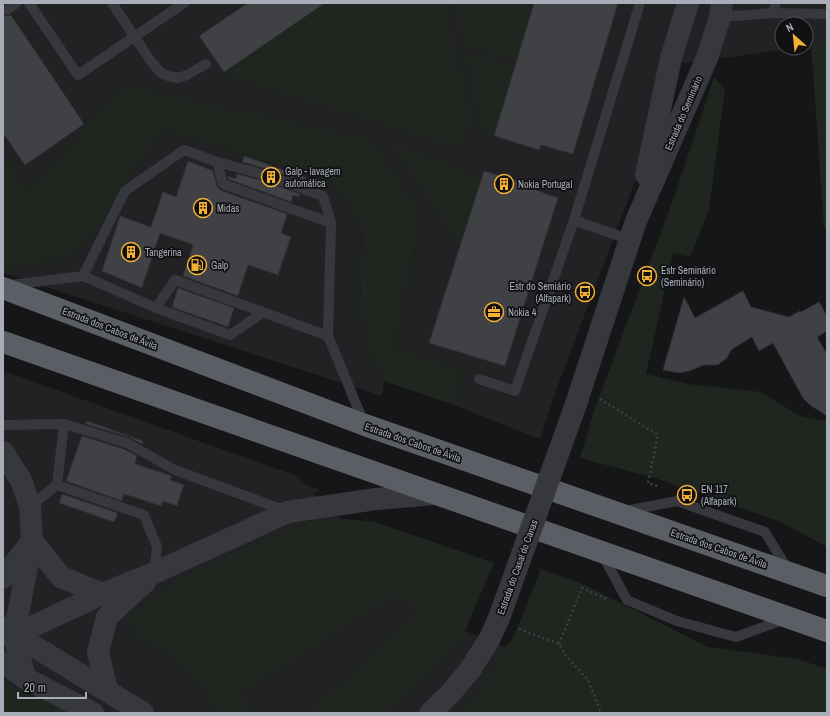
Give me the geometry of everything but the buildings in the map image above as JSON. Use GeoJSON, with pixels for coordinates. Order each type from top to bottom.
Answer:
{"type":"FeatureCollection","features":[{"type":"Feature","properties":{"kind":"highway","name":"Estrada dos Cabos de Ávila"},"geometry":{"type":"LineString","coordinates":[[3,287],[365,425],[827,586]]}},
{"type":"Feature","properties":{"kind":"highway"},"geometry":{"type":"LineString","coordinates":[[3,342],[827,631]]}},
{"type":"Feature","properties":{"kind":"street","name":"Estrada do Seminário"},"geometry":{"type":"LineString","coordinates":[[633,230],[671,58],[688,3]]}},
{"type":"Feature","properties":{"kind":"street","name":"Estrada do Seminário"},"geometry":{"type":"LineString","coordinates":[[576,404],[633,230],[707,58],[721,10]]}},
{"type":"Feature","properties":{"kind":"street","name":"Estrada do Casal do Canas"},"geometry":{"type":"LineString","coordinates":[[430,713],[448,696],[470,670],[489,640],[499,618],[576,404]]}},
{"type":"Feature","properties":{"kind":"street"},"geometry":{"type":"LineString","coordinates":[[3,452],[21,480],[30,506],[32,541],[6,632],[25,678]]}},
{"type":"Feature","properties":{"kind":"street"},"geometry":{"type":"LineString","coordinates":[[6,632],[154,573],[288,512],[376,499],[435,494]]}},
{"type":"Feature","properties":{"kind":"street"},"geometry":{"type":"LineString","coordinates":[[3,578],[32,541]]}},
{"type":"Feature","properties":{"kind":"street"},"geometry":{"type":"LineString","coordinates":[[32,541],[61,577],[102,594]]}},
{"type":"Feature","properties":{"kind":"street"},"geometry":{"type":"LineString","coordinates":[[107,690],[98,652],[107,616],[154,573]]}},
{"type":"Feature","properties":{"kind":"street"},"geometry":{"type":"LineString","coordinates":[[6,632],[107,690],[143,713]]}},
{"type":"Feature","properties":{"kind":"street"},"geometry":{"type":"LineString","coordinates":[[3,663],[25,678],[93,713]]}},
{"type":"Feature","properties":{"kind":"lane"},"geometry":{"type":"LineString","coordinates":[[7,10],[17,3]]}},
{"type":"Feature","properties":{"kind":"lane"},"geometry":{"type":"LineString","coordinates":[[29,3],[78,75],[184,3]]}},
{"type":"Feature","properties":{"kind":"lane"},"geometry":{"type":"LineString","coordinates":[[112,3],[134,37],[160,72],[168,76],[178,78],[187,75],[206,64]]}},
{"type":"Feature","properties":{"kind":"lane"},"geometry":{"type":"LineString","coordinates":[[479,379],[515,391],[574,220],[640,3]]}},
{"type":"Feature","properties":{"kind":"lane"},"geometry":{"type":"LineString","coordinates":[[773,13],[776,3]]}},
{"type":"Feature","properties":{"kind":"lane"},"geometry":{"type":"LineString","coordinates":[[721,10],[827,14]]}},
{"type":"Feature","properties":{"kind":"lane"},"geometry":{"type":"LineString","coordinates":[[83,276],[125,191],[184,150],[217,162],[269,176],[323,196],[331,223],[328,336],[365,425]]}},
{"type":"Feature","properties":{"kind":"lane"},"geometry":{"type":"LineString","coordinates":[[217,162],[224,184],[331,223]]}},
{"type":"Feature","properties":{"kind":"lane"},"geometry":{"type":"LineString","coordinates":[[574,220],[633,230]]}},
{"type":"Feature","properties":{"kind":"lane"},"geometry":{"type":"LineString","coordinates":[[3,287],[83,276],[156,308],[230,335],[262,313]]}},
{"type":"Feature","properties":{"kind":"lane"},"geometry":{"type":"LineString","coordinates":[[156,308],[175,280],[328,336]]}},
{"type":"Feature","properties":{"kind":"lane"},"geometry":{"type":"LineString","coordinates":[[3,424],[64,424],[127,443],[175,470],[288,512]]}},
{"type":"Feature","properties":{"kind":"lane"},"geometry":{"type":"LineString","coordinates":[[30,506],[57,485],[64,424]]}},
{"type":"Feature","properties":{"kind":"lane"},"geometry":{"type":"LineString","coordinates":[[57,485],[144,515],[157,547],[154,573]]}},
{"type":"Feature","properties":{"kind":"lane"},"geometry":{"type":"LineString","coordinates":[[618,513],[677,501],[765,532],[790,573]]}},
{"type":"Feature","properties":{"kind":"lane"},"geometry":{"type":"LineString","coordinates":[[601,552],[627,600],[677,621],[736,637],[788,618]]}},
{"type":"Feature","properties":{"kind":"path"},"geometry":{"type":"LineString","coordinates":[[599,398],[658,435],[648,483]]}},
{"type":"Feature","properties":{"kind":"path"},"geometry":{"type":"LineString","coordinates":[[499,618],[520,630],[559,644],[566,656],[588,680],[601,713]]}},
{"type":"Feature","properties":{"kind":"shaded area"},"geometry":{"type":"Polygon","coordinates":[[[3,3],[827,3],[827,44],[814,46],[814,16],[774,16],[774,51],[679,64],[554,396],[540,439],[454,405],[465,371],[395,347],[422,215],[127,87],[108,101],[30,190],[3,155],[3,3]]]}},
{"type":"Feature","properties":{"kind":"shaded area"},"geometry":{"type":"Polygon","coordinates":[[[325,3],[444,3],[473,126],[464,128],[459,148],[228,76],[225,71],[325,3]]]}},
{"type":"Feature","properties":{"kind":"shaded area"},"geometry":{"type":"Polygon","coordinates":[[[454,3],[534,3],[516,62],[464,45],[454,3]]]}},
{"type":"Feature","properties":{"kind":"shaded area"},"geometry":{"type":"Polygon","coordinates":[[[827,40],[827,228],[824,229],[812,56],[814,56],[814,42],[827,40]]]}},
{"type":"Feature","properties":{"kind":"shaded area"},"geometry":{"type":"Polygon","coordinates":[[[465,52],[515,67],[494,136],[482,131],[465,52]]]}},
{"type":"Feature","properties":{"kind":"shaded area"},"geometry":{"type":"Polygon","coordinates":[[[714,78],[725,89],[709,209],[690,257],[673,253],[646,374],[688,384],[761,392],[800,416],[827,421],[827,547],[781,522],[655,478],[580,458],[594,411],[673,200],[714,78]]]}},
{"type":"Feature","properties":{"kind":"shaded area"},"geometry":{"type":"Polygon","coordinates":[[[127,86],[370,140],[422,214],[395,347],[465,371],[454,405],[384,381],[365,344],[360,313],[362,224],[330,181],[163,130],[81,249],[62,258],[3,272],[3,155],[30,190],[108,101],[127,86]]]}},
{"type":"Feature","properties":{"kind":"shaded area","name":"Galp"},"geometry":{"type":"Polygon","coordinates":[[[163,130],[330,181],[362,224],[360,313],[365,344],[384,381],[382,396],[3,273],[62,258],[81,249],[163,130]]]}},
{"type":"Feature","properties":{"kind":"shaded area"},"geometry":{"type":"Polygon","coordinates":[[[390,143],[481,177],[460,243],[390,143]]]}},
{"type":"Feature","properties":{"kind":"shaded area"},"geometry":{"type":"Polygon","coordinates":[[[3,371],[294,475],[304,484],[320,490],[313,493],[465,631],[505,647],[721,713],[3,713],[3,371]]]}},
{"type":"Feature","properties":{"kind":"shaded area"},"geometry":{"type":"Polygon","coordinates":[[[339,519],[372,521],[494,563],[465,631],[459,641],[401,700],[384,713],[308,713],[421,610],[394,595],[242,692],[245,704],[255,713],[215,713],[202,686],[162,650],[134,635],[128,615],[181,578],[289,529],[311,521],[339,519]]]}},
{"type":"Feature","properties":{"kind":"shaded area"},"geometry":{"type":"Polygon","coordinates":[[[541,569],[585,585],[708,647],[798,659],[827,669],[827,713],[458,713],[485,683],[505,647],[513,638],[541,569]]]}},
{"type":"Feature","properties":{"kind":"shaded area"},"geometry":{"type":"Polygon","coordinates":[[[3,680],[26,693],[72,713],[3,713],[3,680]]]}},
{"type":"Feature","properties":{"kind":"place","name":"Galp - lavagem automática"},"geometry":{"type":"Point","coordinates":[271,177]}},
{"type":"Feature","properties":{"kind":"place","name":"Nokia Portugal"},"geometry":{"type":"Point","coordinates":[504,184]}},
{"type":"Feature","properties":{"kind":"place","name":"Midas"},"geometry":{"type":"Point","coordinates":[203,208]}},
{"type":"Feature","properties":{"kind":"place","name":"Tangerina"},"geometry":{"type":"Point","coordinates":[131,252]}},
{"type":"Feature","properties":{"kind":"place","name":"Galp"},"geometry":{"type":"Point","coordinates":[197,265]}},
{"type":"Feature","properties":{"kind":"place","name":"Estr Seminário (Seminário)"},"geometry":{"type":"Point","coordinates":[647,276]}},
{"type":"Feature","properties":{"kind":"place","name":"Estr do Semiário (Alfapark)"},"geometry":{"type":"Point","coordinates":[585,292]}},
{"type":"Feature","properties":{"kind":"place","name":"Nokia 4"},"geometry":{"type":"Point","coordinates":[494,312]}},
{"type":"Feature","properties":{"kind":"place","name":"EN 117 (Alfapark)"},"geometry":{"type":"Point","coordinates":[687,495]}}]}
